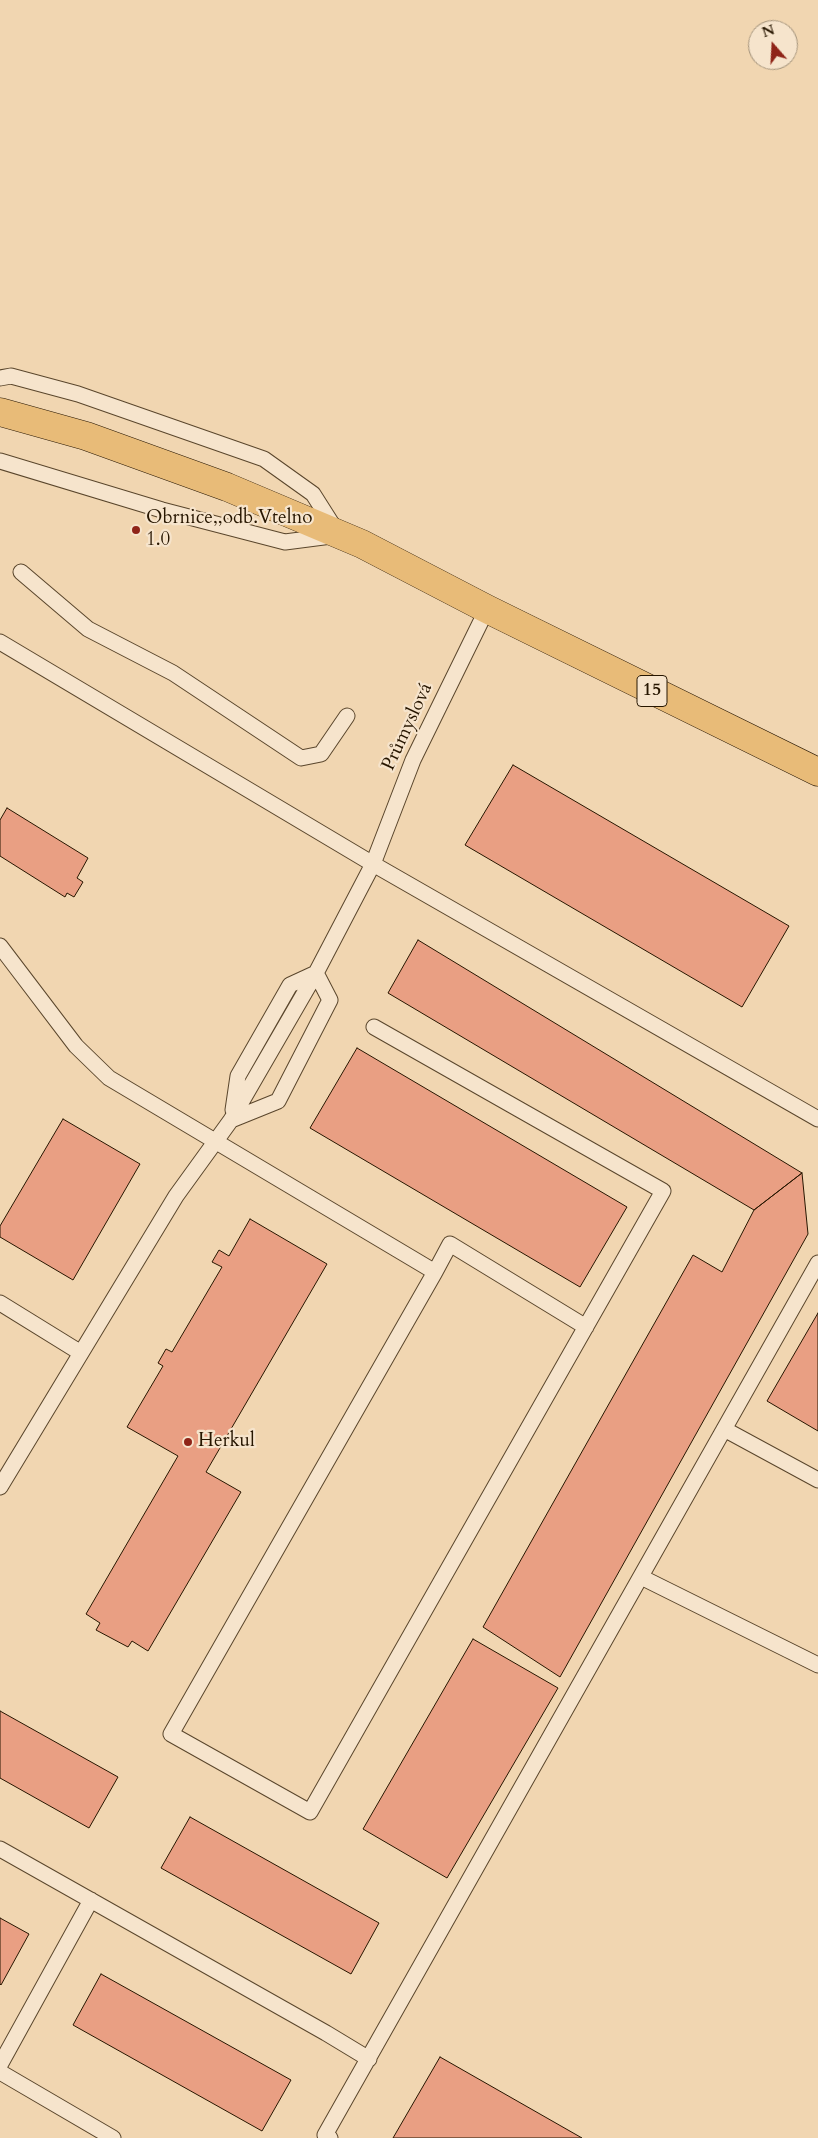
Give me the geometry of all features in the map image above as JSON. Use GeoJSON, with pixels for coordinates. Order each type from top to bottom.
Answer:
{"type":"FeatureCollection","features":[{"type":"Feature","properties":{"kind":"main road","name":"15"},"geometry":{"type":"LineString","coordinates":[[0,412],[86,436],[227,487],[362,544],[487,609],[818,772]]}},
{"type":"Feature","properties":{"kind":"lane"},"geometry":{"type":"LineString","coordinates":[[0,378],[10,376],[78,394],[264,459],[313,494],[339,535],[285,542],[162,510],[0,461]]}},
{"type":"Feature","properties":{"kind":"lane"},"geometry":{"type":"LineString","coordinates":[[21,572],[88,629],[173,673],[300,758],[321,754],[347,716]]}},
{"type":"Feature","properties":{"kind":"lane","name":"Průmyslová"},"geometry":{"type":"LineString","coordinates":[[0,1487],[176,1196],[231,1120],[316,974],[373,864],[413,760],[487,609]]}},
{"type":"Feature","properties":{"kind":"lane"},"geometry":{"type":"LineString","coordinates":[[0,642],[373,864],[818,1119]]}},
{"type":"Feature","properties":{"kind":"lane"},"geometry":{"type":"LineString","coordinates":[[0,946],[76,1046],[109,1078],[435,1272]]}},
{"type":"Feature","properties":{"kind":"lane"},"geometry":{"type":"LineString","coordinates":[[231,1120],[278,1102],[330,1000],[316,974]]}},
{"type":"Feature","properties":{"kind":"lane"},"geometry":{"type":"LineString","coordinates":[[374,1027],[663,1191],[586,1327],[310,1812],[171,1734],[450,1244],[586,1327]]}},
{"type":"Feature","properties":{"kind":"lane"},"geometry":{"type":"LineString","coordinates":[[330,2138],[325,2135],[818,1263]]}},
{"type":"Feature","properties":{"kind":"lane"},"geometry":{"type":"LineString","coordinates":[[0,1303],[81,1354]]}},
{"type":"Feature","properties":{"kind":"lane"},"geometry":{"type":"LineString","coordinates":[[724,1429],[818,1480]]}},
{"type":"Feature","properties":{"kind":"lane"},"geometry":{"type":"LineString","coordinates":[[641,1577],[818,1665]]}},
{"type":"Feature","properties":{"kind":"lane"},"geometry":{"type":"LineString","coordinates":[[0,1849],[326,2033],[368,2059]]}},
{"type":"Feature","properties":{"kind":"lane"},"geometry":{"type":"LineString","coordinates":[[0,2065],[91,1900]]}},
{"type":"Feature","properties":{"kind":"lane"},"geometry":{"type":"LineString","coordinates":[[0,2072],[113,2138]]}},
{"type":"Feature","properties":{"kind":"building"},"geometry":{"type":"Polygon","coordinates":[[[513,765],[789,926],[742,1007],[465,845],[513,765]]]}},
{"type":"Feature","properties":{"kind":"building"},"geometry":{"type":"Polygon","coordinates":[[[7,808],[88,858],[77,878],[83,882],[74,897],[67,893],[65,897],[0,856],[0,820],[7,808]]]}},
{"type":"Feature","properties":{"kind":"building"},"geometry":{"type":"Polygon","coordinates":[[[418,940],[802,1173],[754,1210],[388,993],[418,940]]]}},
{"type":"Feature","properties":{"kind":"building"},"geometry":{"type":"Polygon","coordinates":[[[357,1048],[627,1207],[580,1287],[310,1128],[357,1048]]]}},
{"type":"Feature","properties":{"kind":"building"},"geometry":{"type":"Polygon","coordinates":[[[63,1119],[140,1164],[73,1280],[0,1237],[0,1226],[63,1119]]]}},
{"type":"Feature","properties":{"kind":"building"},"geometry":{"type":"Polygon","coordinates":[[[802,1173],[808,1234],[560,1677],[483,1627],[693,1255],[722,1272],[754,1210],[802,1173]]]}},
{"type":"Feature","properties":{"kind":"building","name":"Herkul"},"geometry":{"type":"Polygon","coordinates":[[[250,1219],[327,1264],[206,1472],[241,1492],[148,1651],[132,1641],[128,1647],[96,1630],[100,1623],[86,1614],[178,1456],[127,1427],[163,1366],[158,1363],[166,1349],[172,1352],[222,1267],[212,1262],[219,1250],[229,1256],[250,1219]]]}},
{"type":"Feature","properties":{"kind":"building"},"geometry":{"type":"Polygon","coordinates":[[[818,1313],[818,1431],[767,1401],[818,1313]]]}},
{"type":"Feature","properties":{"kind":"building"},"geometry":{"type":"Polygon","coordinates":[[[473,1639],[558,1688],[447,1878],[363,1829],[473,1639]]]}},
{"type":"Feature","properties":{"kind":"building"},"geometry":{"type":"Polygon","coordinates":[[[0,1711],[118,1777],[89,1828],[0,1778],[0,1711]]]}},
{"type":"Feature","properties":{"kind":"building"},"geometry":{"type":"Polygon","coordinates":[[[190,1817],[379,1923],[351,1974],[161,1868],[190,1817]]]}},
{"type":"Feature","properties":{"kind":"building"},"geometry":{"type":"Polygon","coordinates":[[[0,1918],[29,1934],[1,1985],[0,1984],[0,1918]]]}},
{"type":"Feature","properties":{"kind":"building"},"geometry":{"type":"Polygon","coordinates":[[[101,1974],[291,2080],[262,2131],[73,2025],[101,1974]]]}},
{"type":"Feature","properties":{"kind":"building"},"geometry":{"type":"Polygon","coordinates":[[[440,2057],[582,2138],[393,2138],[440,2057]]]}},
{"type":"Feature","properties":{"kind":"place","name":"Obrnice,,odb.Vtelno 1.0"},"geometry":{"type":"Point","coordinates":[136,530]}},
{"type":"Feature","properties":{"kind":"place","name":"Herkul"},"geometry":{"type":"Point","coordinates":[188,1442]}}]}
